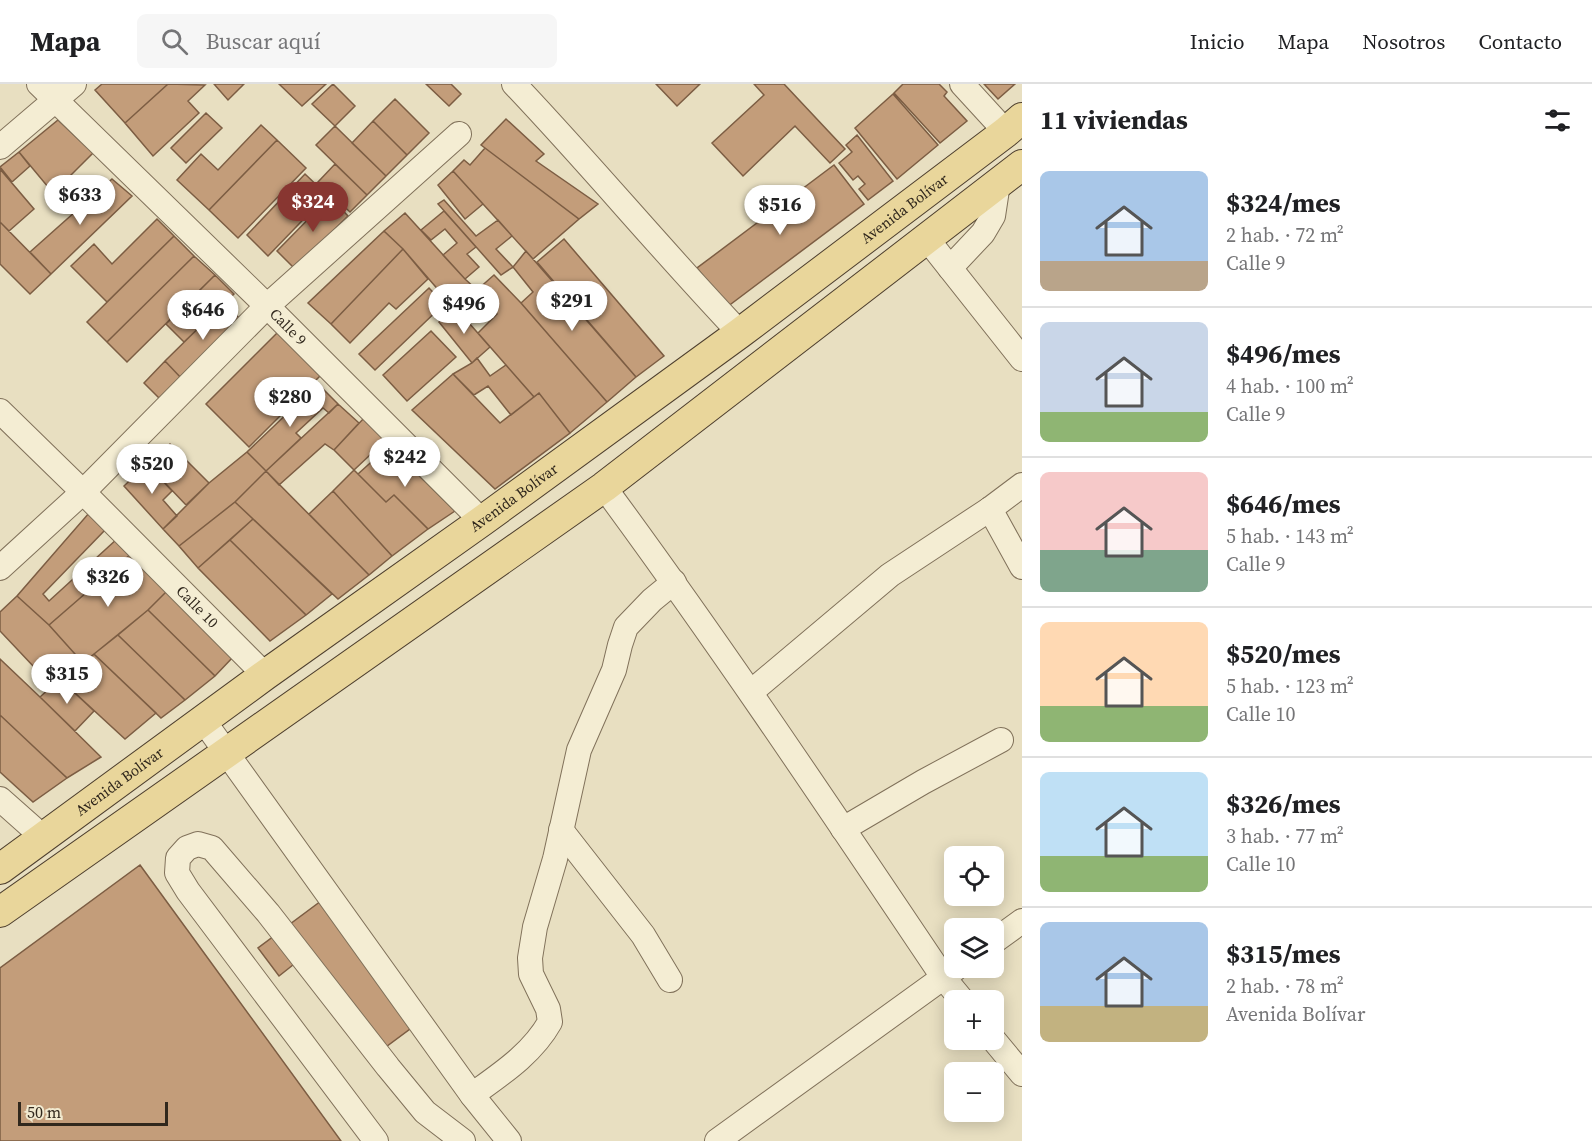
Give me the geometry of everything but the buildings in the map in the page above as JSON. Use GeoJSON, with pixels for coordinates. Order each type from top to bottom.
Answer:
{"type":"FeatureCollection","features":[{"type":"Feature","properties":{"kind":"main road","name":"Avenida Bolívar"},"geometry":{"type":"LineString","coordinates":[[0,869],[264,675],[482,522],[740,333],[1014,125]]}},
{"type":"Feature","properties":{"kind":"main road"},"geometry":{"type":"LineString","coordinates":[[0,912],[604,487],[1022,165]]}},
{"type":"Feature","properties":{"kind":"street"},"geometry":{"type":"LineString","coordinates":[[0,147],[47,92],[74,84]]}},
{"type":"Feature","properties":{"kind":"street"},"geometry":{"type":"LineString","coordinates":[[514,84],[740,333]]}},
{"type":"Feature","properties":{"kind":"street"},"geometry":{"type":"LineString","coordinates":[[962,84],[1014,125]]}},
{"type":"Feature","properties":{"kind":"street","name":"Calle 9"},"geometry":{"type":"LineString","coordinates":[[47,92],[267,306],[482,522]]}},
{"type":"Feature","properties":{"kind":"street"},"geometry":{"type":"LineString","coordinates":[[0,568],[83,492],[267,306],[459,134]]}},
{"type":"Feature","properties":{"kind":"street"},"geometry":{"type":"LineString","coordinates":[[950,268],[983,233],[993,216],[998,183]]}},
{"type":"Feature","properties":{"kind":"street"},"geometry":{"type":"LineString","coordinates":[[927,239],[1022,359]]}},
{"type":"Feature","properties":{"kind":"street","name":"Calle 10"},"geometry":{"type":"LineString","coordinates":[[0,411],[264,675]]}},
{"type":"Feature","properties":{"kind":"street"},"geometry":{"type":"LineString","coordinates":[[751,692],[890,575],[990,509],[1022,485]]}},
{"type":"Feature","properties":{"kind":"street"},"geometry":{"type":"LineString","coordinates":[[604,487],[751,692],[843,829],[944,964]]}},
{"type":"Feature","properties":{"kind":"street"},"geometry":{"type":"LineString","coordinates":[[990,509],[1022,567]]}},
{"type":"Feature","properties":{"kind":"street"},"geometry":{"type":"LineString","coordinates":[[472,1095],[516,1063],[543,1036],[550,1022],[548,1009],[531,974],[530,958],[535,927],[555,859],[579,750],[614,670],[626,627],[652,600],[674,582]]}},
{"type":"Feature","properties":{"kind":"street"},"geometry":{"type":"LineString","coordinates":[[203,720],[472,1095],[509,1141]]}},
{"type":"Feature","properties":{"kind":"street"},"geometry":{"type":"LineString","coordinates":[[843,829],[1000,740]]}},
{"type":"Feature","properties":{"kind":"street"},"geometry":{"type":"LineString","coordinates":[[0,799],[44,838]]}},
{"type":"Feature","properties":{"kind":"street"},"geometry":{"type":"LineString","coordinates":[[561,830],[643,935],[670,980]]}},
{"type":"Feature","properties":{"kind":"street"},"geometry":{"type":"LineString","coordinates":[[376,1141],[188,891],[177,873],[178,858],[187,848],[198,844],[212,848],[268,913],[425,1112],[463,1141]]}},
{"type":"Feature","properties":{"kind":"street"},"geometry":{"type":"LineString","coordinates":[[1004,934],[1022,921]]}},
{"type":"Feature","properties":{"kind":"street"},"geometry":{"type":"LineString","coordinates":[[717,1141],[944,976]]}},
{"type":"Feature","properties":{"kind":"street"},"geometry":{"type":"LineString","coordinates":[[1002,1050],[1022,1074]]}}]}
